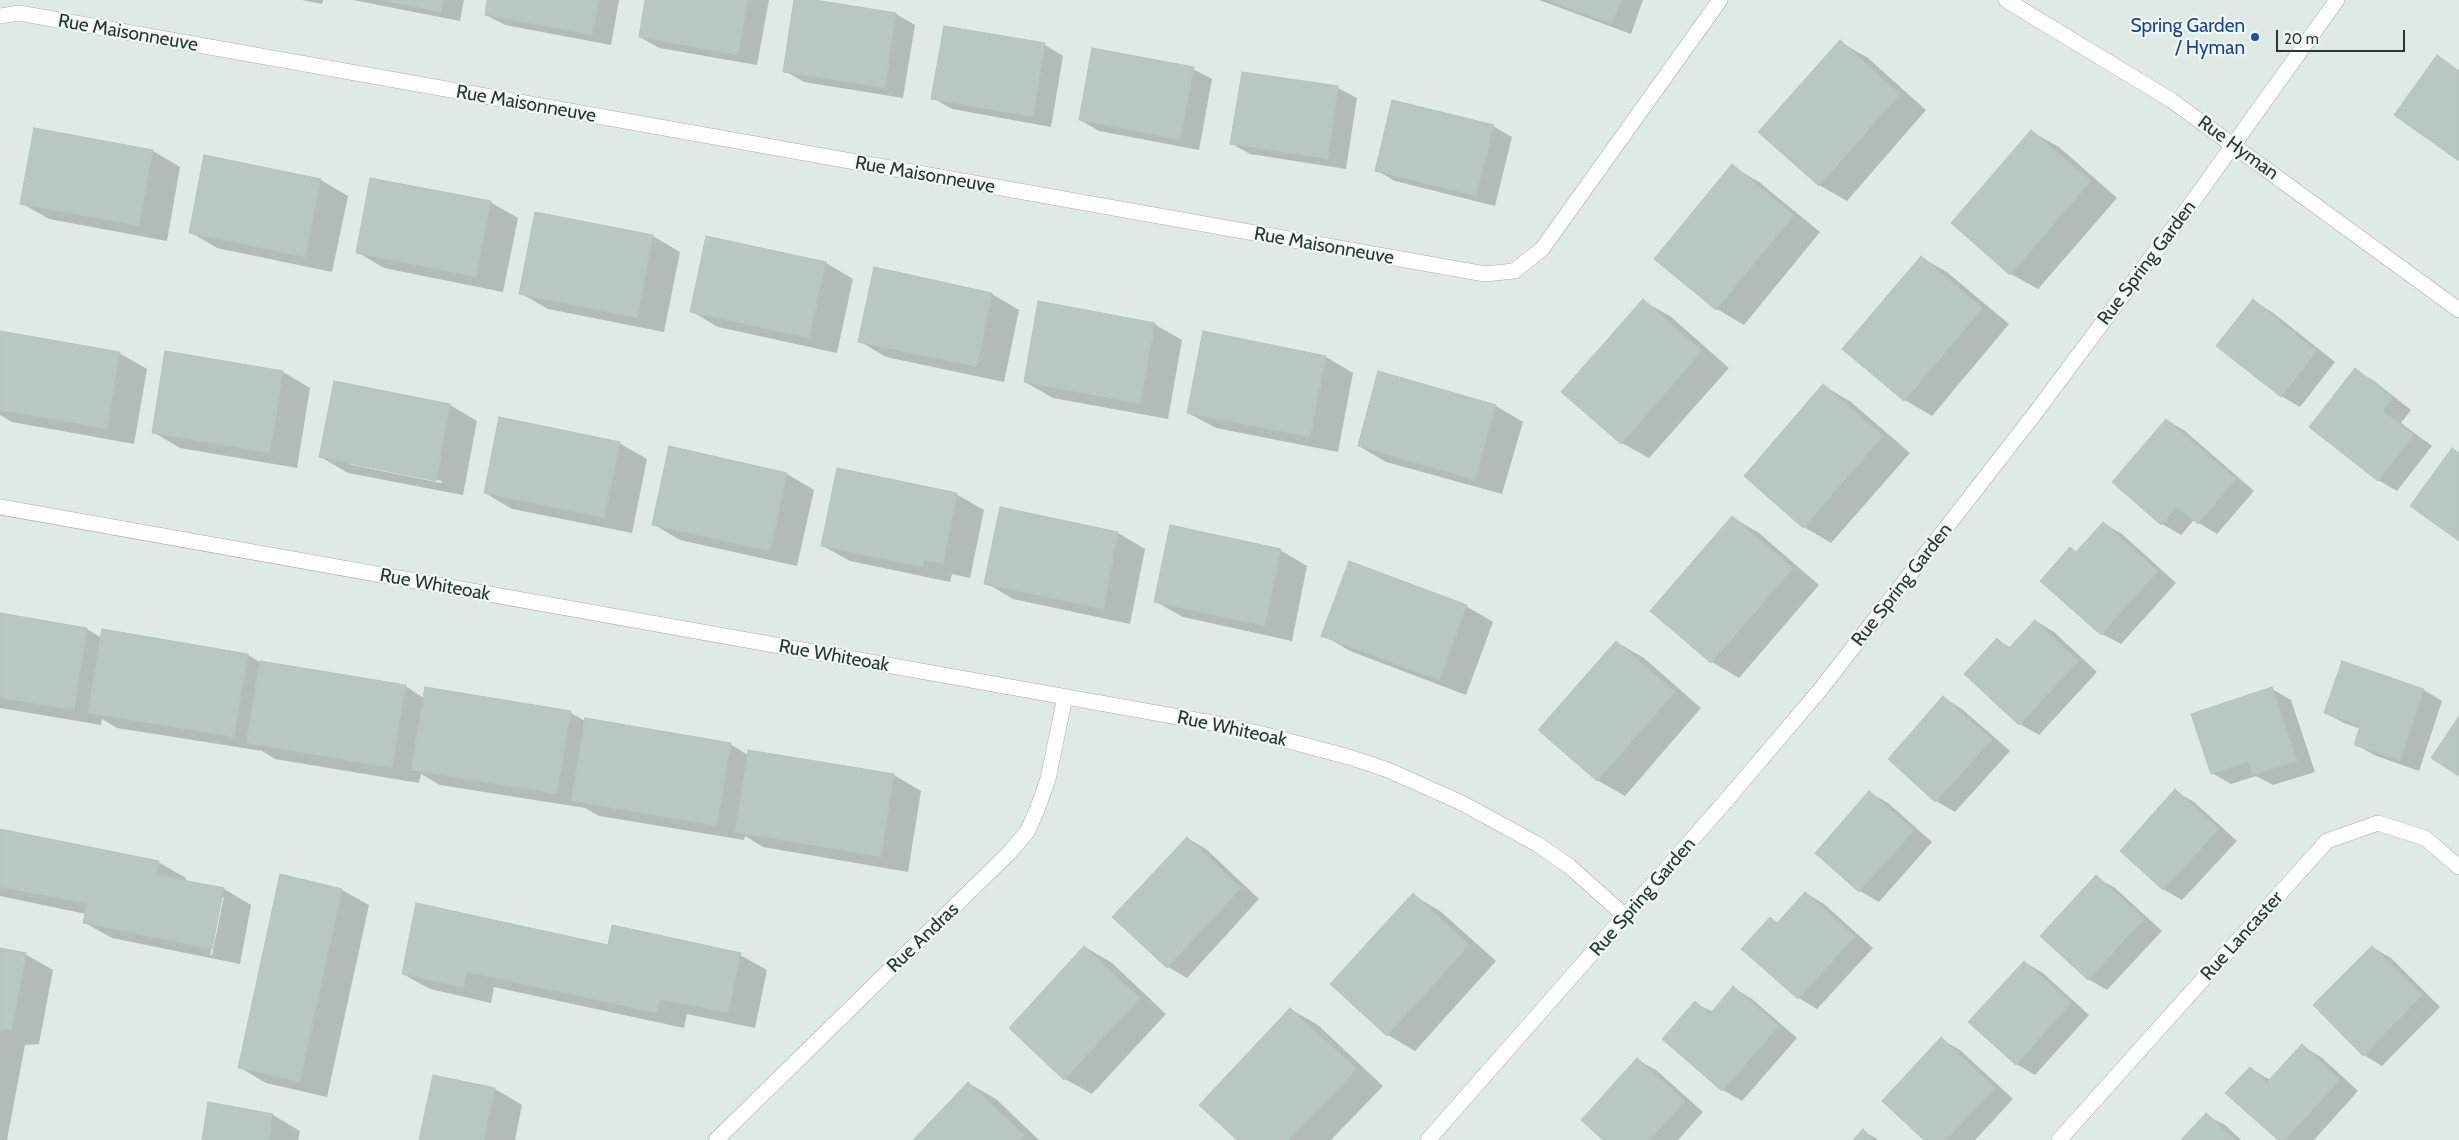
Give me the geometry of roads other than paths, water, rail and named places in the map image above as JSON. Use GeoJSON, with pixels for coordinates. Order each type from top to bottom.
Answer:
{"type":"FeatureCollection","features":[{"type":"Feature","properties":{"kind":"street","name":"Rue Maisonneuve"},"geometry":{"type":"LineString","coordinates":[[0,16],[19,13],[1485,274],[1514,271],[1542,249],[1720,0]]}},
{"type":"Feature","properties":{"kind":"street","name":"Rue Hyman"},"geometry":{"type":"LineString","coordinates":[[2006,0],[2171,100],[2459,310]]}},
{"type":"Feature","properties":{"kind":"street","name":"Rue Spring Garden"},"geometry":{"type":"LineString","coordinates":[[1428,1140],[1626,916],[1820,690],[2039,408],[2337,0]]}},
{"type":"Feature","properties":{"kind":"street","name":"Rue Whiteoak"},"geometry":{"type":"LineString","coordinates":[[0,507],[1218,724],[1340,754],[1388,770],[1454,799],[1537,844],[1569,866],[1626,916]]}},
{"type":"Feature","properties":{"kind":"street","name":"Rue Andras"},"geometry":{"type":"LineString","coordinates":[[716,1140],[1009,853],[1027,832],[1038,810],[1048,779],[1065,697]]}},
{"type":"Feature","properties":{"kind":"street","name":"Rue Lancaster"},"geometry":{"type":"LineString","coordinates":[[2059,1140],[2327,841],[2378,823],[2425,838],[2459,867]]}},
{"type":"Feature","properties":{"kind":"place","name":"Spring Garden / Hyman"},"geometry":{"type":"Point","coordinates":[2255,37]}}]}
